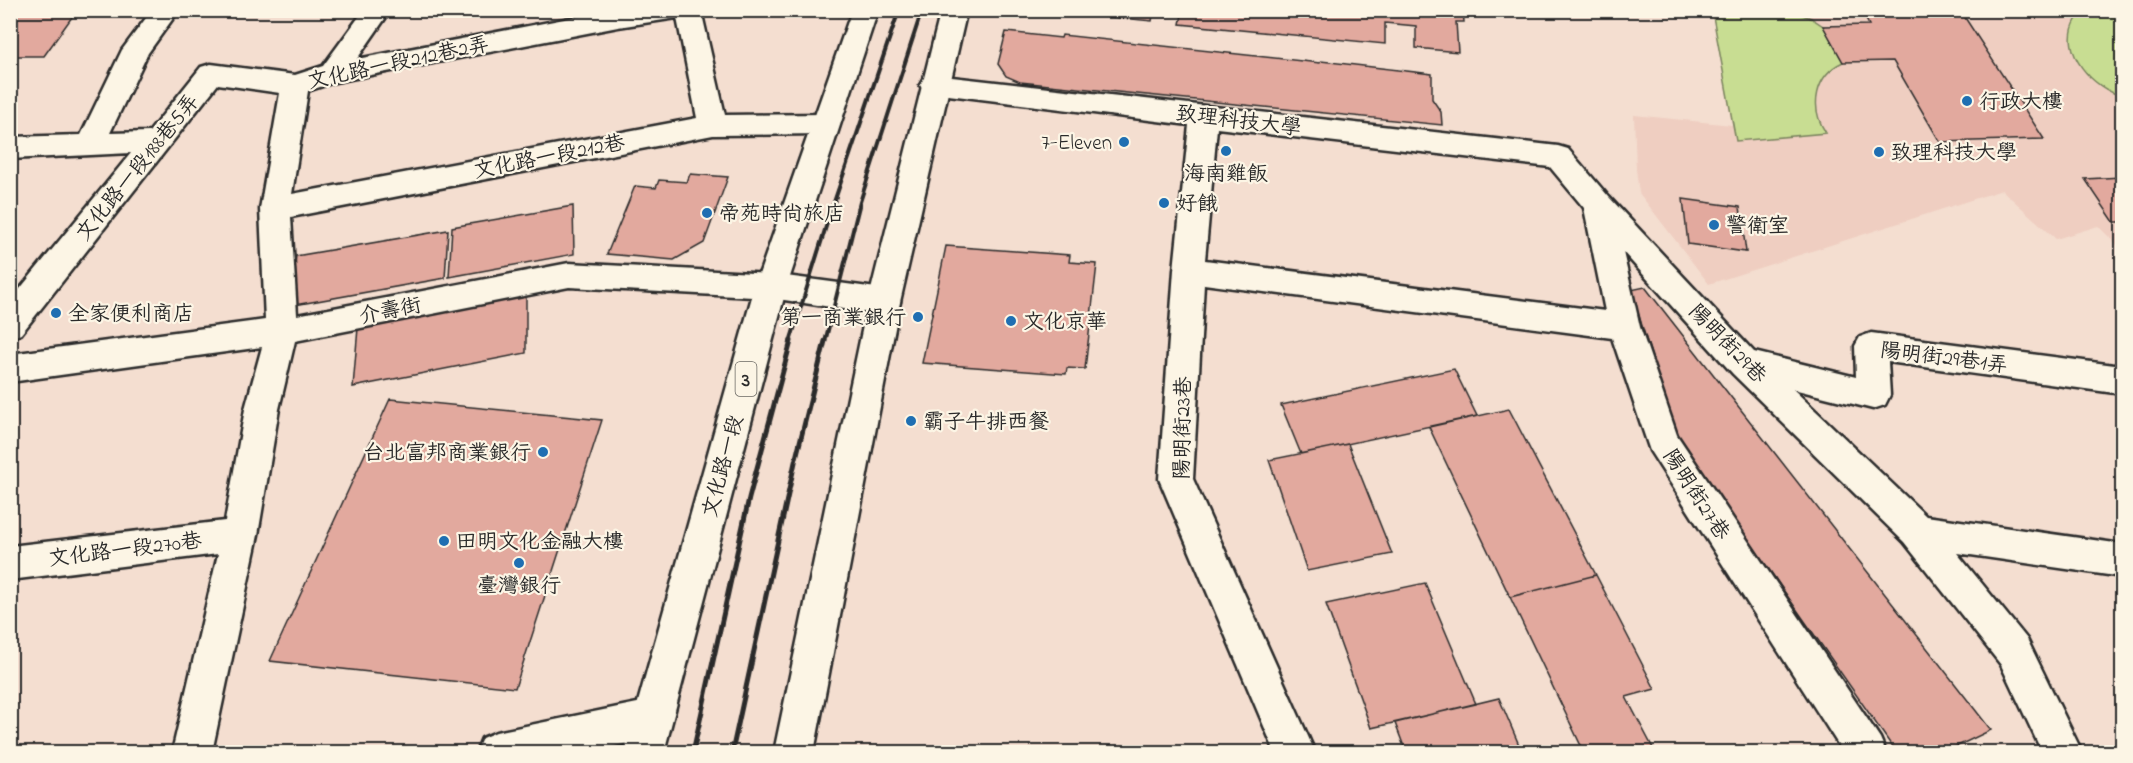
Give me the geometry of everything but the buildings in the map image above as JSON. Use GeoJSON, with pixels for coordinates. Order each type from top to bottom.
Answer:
{"type":"FeatureCollection","features":[{"type":"Feature","properties":{"kind":"main road"},"geometry":{"type":"LineString","coordinates":[[91,144],[136,50],[166,10]]}},
{"type":"Feature","properties":{"kind":"main road"},"geometry":{"type":"LineString","coordinates":[[333,73],[378,10]]}},
{"type":"Feature","properties":{"kind":"main road","name":"文化路一段212巷2弄"},"geometry":{"type":"LineString","coordinates":[[282,331],[275,209],[294,85],[333,73],[618,14],[675,10]]}},
{"type":"Feature","properties":{"kind":"main road"},"geometry":{"type":"LineString","coordinates":[[688,10],[713,125]]}},
{"type":"Feature","properties":{"kind":"main road","name":"文化路一段"},"geometry":{"type":"LineString","coordinates":[[648,736],[771,286],[866,10]]}},
{"type":"Feature","properties":{"kind":"main road"},"geometry":{"type":"LineString","coordinates":[[794,753],[884,302],[934,85],[954,10]]}},
{"type":"Feature","properties":{"kind":"main road","name":"文化路一段188巷5弄"},"geometry":{"type":"LineString","coordinates":[[10,325],[211,74],[294,85]]}},
{"type":"Feature","properties":{"kind":"main road","name":"致理科技大學"},"geometry":{"type":"LineString","coordinates":[[934,85],[1544,155]]}},
{"type":"Feature","properties":{"kind":"main road","name":"陽明街23巷"},"geometry":{"type":"LineString","coordinates":[[1203,116],[1189,270],[1176,479],[1295,753]]}},
{"type":"Feature","properties":{"kind":"main road","name":"文化路一段212巷"},"geometry":{"type":"LineString","coordinates":[[275,209],[713,125],[825,124]]}},
{"type":"Feature","properties":{"kind":"main road"},"geometry":{"type":"LineString","coordinates":[[10,148],[156,142]]}},
{"type":"Feature","properties":{"kind":"main road","name":"陽明街29巷"},"geometry":{"type":"LineString","coordinates":[[1544,155],[1558,157],[1598,205],[1745,364],[1917,531],[2014,652],[2062,753]]}},
{"type":"Feature","properties":{"kind":"main road","name":"陽明街27巷"},"geometry":{"type":"LineString","coordinates":[[1598,205],[1624,327],[1662,441],[1866,753]]}},
{"type":"Feature","properties":{"kind":"main road"},"geometry":{"type":"LineString","coordinates":[[1189,270],[1624,327]]}},
{"type":"Feature","properties":{"kind":"main road","name":"介壽街"},"geometry":{"type":"LineString","coordinates":[[10,368],[282,331],[569,275],[771,286],[884,302]]}},
{"type":"Feature","properties":{"kind":"main road"},"geometry":{"type":"LineString","coordinates":[[192,753],[240,535],[262,409],[282,331]]}},
{"type":"Feature","properties":{"kind":"main road","name":"陽明街29巷1弄"},"geometry":{"type":"LineString","coordinates":[[1745,364],[1873,395],[1871,346],[2122,380]]}},
{"type":"Feature","properties":{"kind":"main road"},"geometry":{"type":"LineString","coordinates":[[1917,531],[2122,560]]}},
{"type":"Feature","properties":{"kind":"main road","name":"文化路一段270巷"},"geometry":{"type":"LineString","coordinates":[[10,563],[240,535]]}},
{"type":"Feature","properties":{"kind":"main road"},"geometry":{"type":"LineString","coordinates":[[496,753],[648,736]]}},
{"type":"Feature","properties":{"kind":"shaded area","name":"致理科技大學"},"geometry":{"type":"Polygon","coordinates":[[[1712,11],[2122,11],[2122,250],[2098,226],[2056,239],[2002,190],[1709,284],[1639,193],[1634,115],[1732,125],[1712,11]]]}},
{"type":"Feature","properties":{"kind":"green space"},"geometry":{"type":"Polygon","coordinates":[[[1712,11],[1791,11],[1811,18],[1823,26],[1843,62],[1826,75],[1818,93],[1818,113],[1826,133],[1736,141],[1712,11]]]}},
{"type":"Feature","properties":{"kind":"green space"},"geometry":{"type":"Polygon","coordinates":[[[2086,11],[2122,11],[2122,96],[2100,86],[2090,77],[2075,56],[2072,32],[2076,20],[2086,11]]]}},
{"type":"Feature","properties":{"kind":"railway"},"geometry":{"type":"LineString","coordinates":[[790,342],[828,220],[899,10]]}},
{"type":"Feature","properties":{"kind":"railway"},"geometry":{"type":"LineString","coordinates":[[825,342],[860,202],[922,10]]}},
{"type":"Feature","properties":{"kind":"railway"},"geometry":{"type":"LineString","coordinates":[[693,752],[749,498],[791,341]]}},
{"type":"Feature","properties":{"kind":"railway"},"geometry":{"type":"LineString","coordinates":[[732,752],[795,462],[825,341]]}},
{"type":"Feature","properties":{"kind":"place","name":"行政大樓"},"geometry":{"type":"Point","coordinates":[1967,101]}},
{"type":"Feature","properties":{"kind":"place","name":"7-Eleven"},"geometry":{"type":"Point","coordinates":[1124,142]}},
{"type":"Feature","properties":{"kind":"place","name":"海南雞飯"},"geometry":{"type":"Point","coordinates":[1226,151]}},
{"type":"Feature","properties":{"kind":"place","name":"致理科技大學"},"geometry":{"type":"Point","coordinates":[1879,152]}},
{"type":"Feature","properties":{"kind":"place","name":"好餓"},"geometry":{"type":"Point","coordinates":[1164,203]}},
{"type":"Feature","properties":{"kind":"place","name":"帝苑時尚旅店"},"geometry":{"type":"Point","coordinates":[707,213]}},
{"type":"Feature","properties":{"kind":"place","name":"警衛室"},"geometry":{"type":"Point","coordinates":[1714,225]}},
{"type":"Feature","properties":{"kind":"place","name":"全家便利商店"},"geometry":{"type":"Point","coordinates":[56,313]}},
{"type":"Feature","properties":{"kind":"place","name":"第一商業銀行"},"geometry":{"type":"Point","coordinates":[918,317]}},
{"type":"Feature","properties":{"kind":"place","name":"文化京華"},"geometry":{"type":"Point","coordinates":[1011,321]}},
{"type":"Feature","properties":{"kind":"place","name":"霸子牛排西餐"},"geometry":{"type":"Point","coordinates":[911,421]}},
{"type":"Feature","properties":{"kind":"place","name":"台北富邦商業銀行"},"geometry":{"type":"Point","coordinates":[543,452]}},
{"type":"Feature","properties":{"kind":"place","name":"田明文化金融大樓"},"geometry":{"type":"Point","coordinates":[444,541]}},
{"type":"Feature","properties":{"kind":"place","name":"臺灣銀行"},"geometry":{"type":"Point","coordinates":[519,563]}}]}
